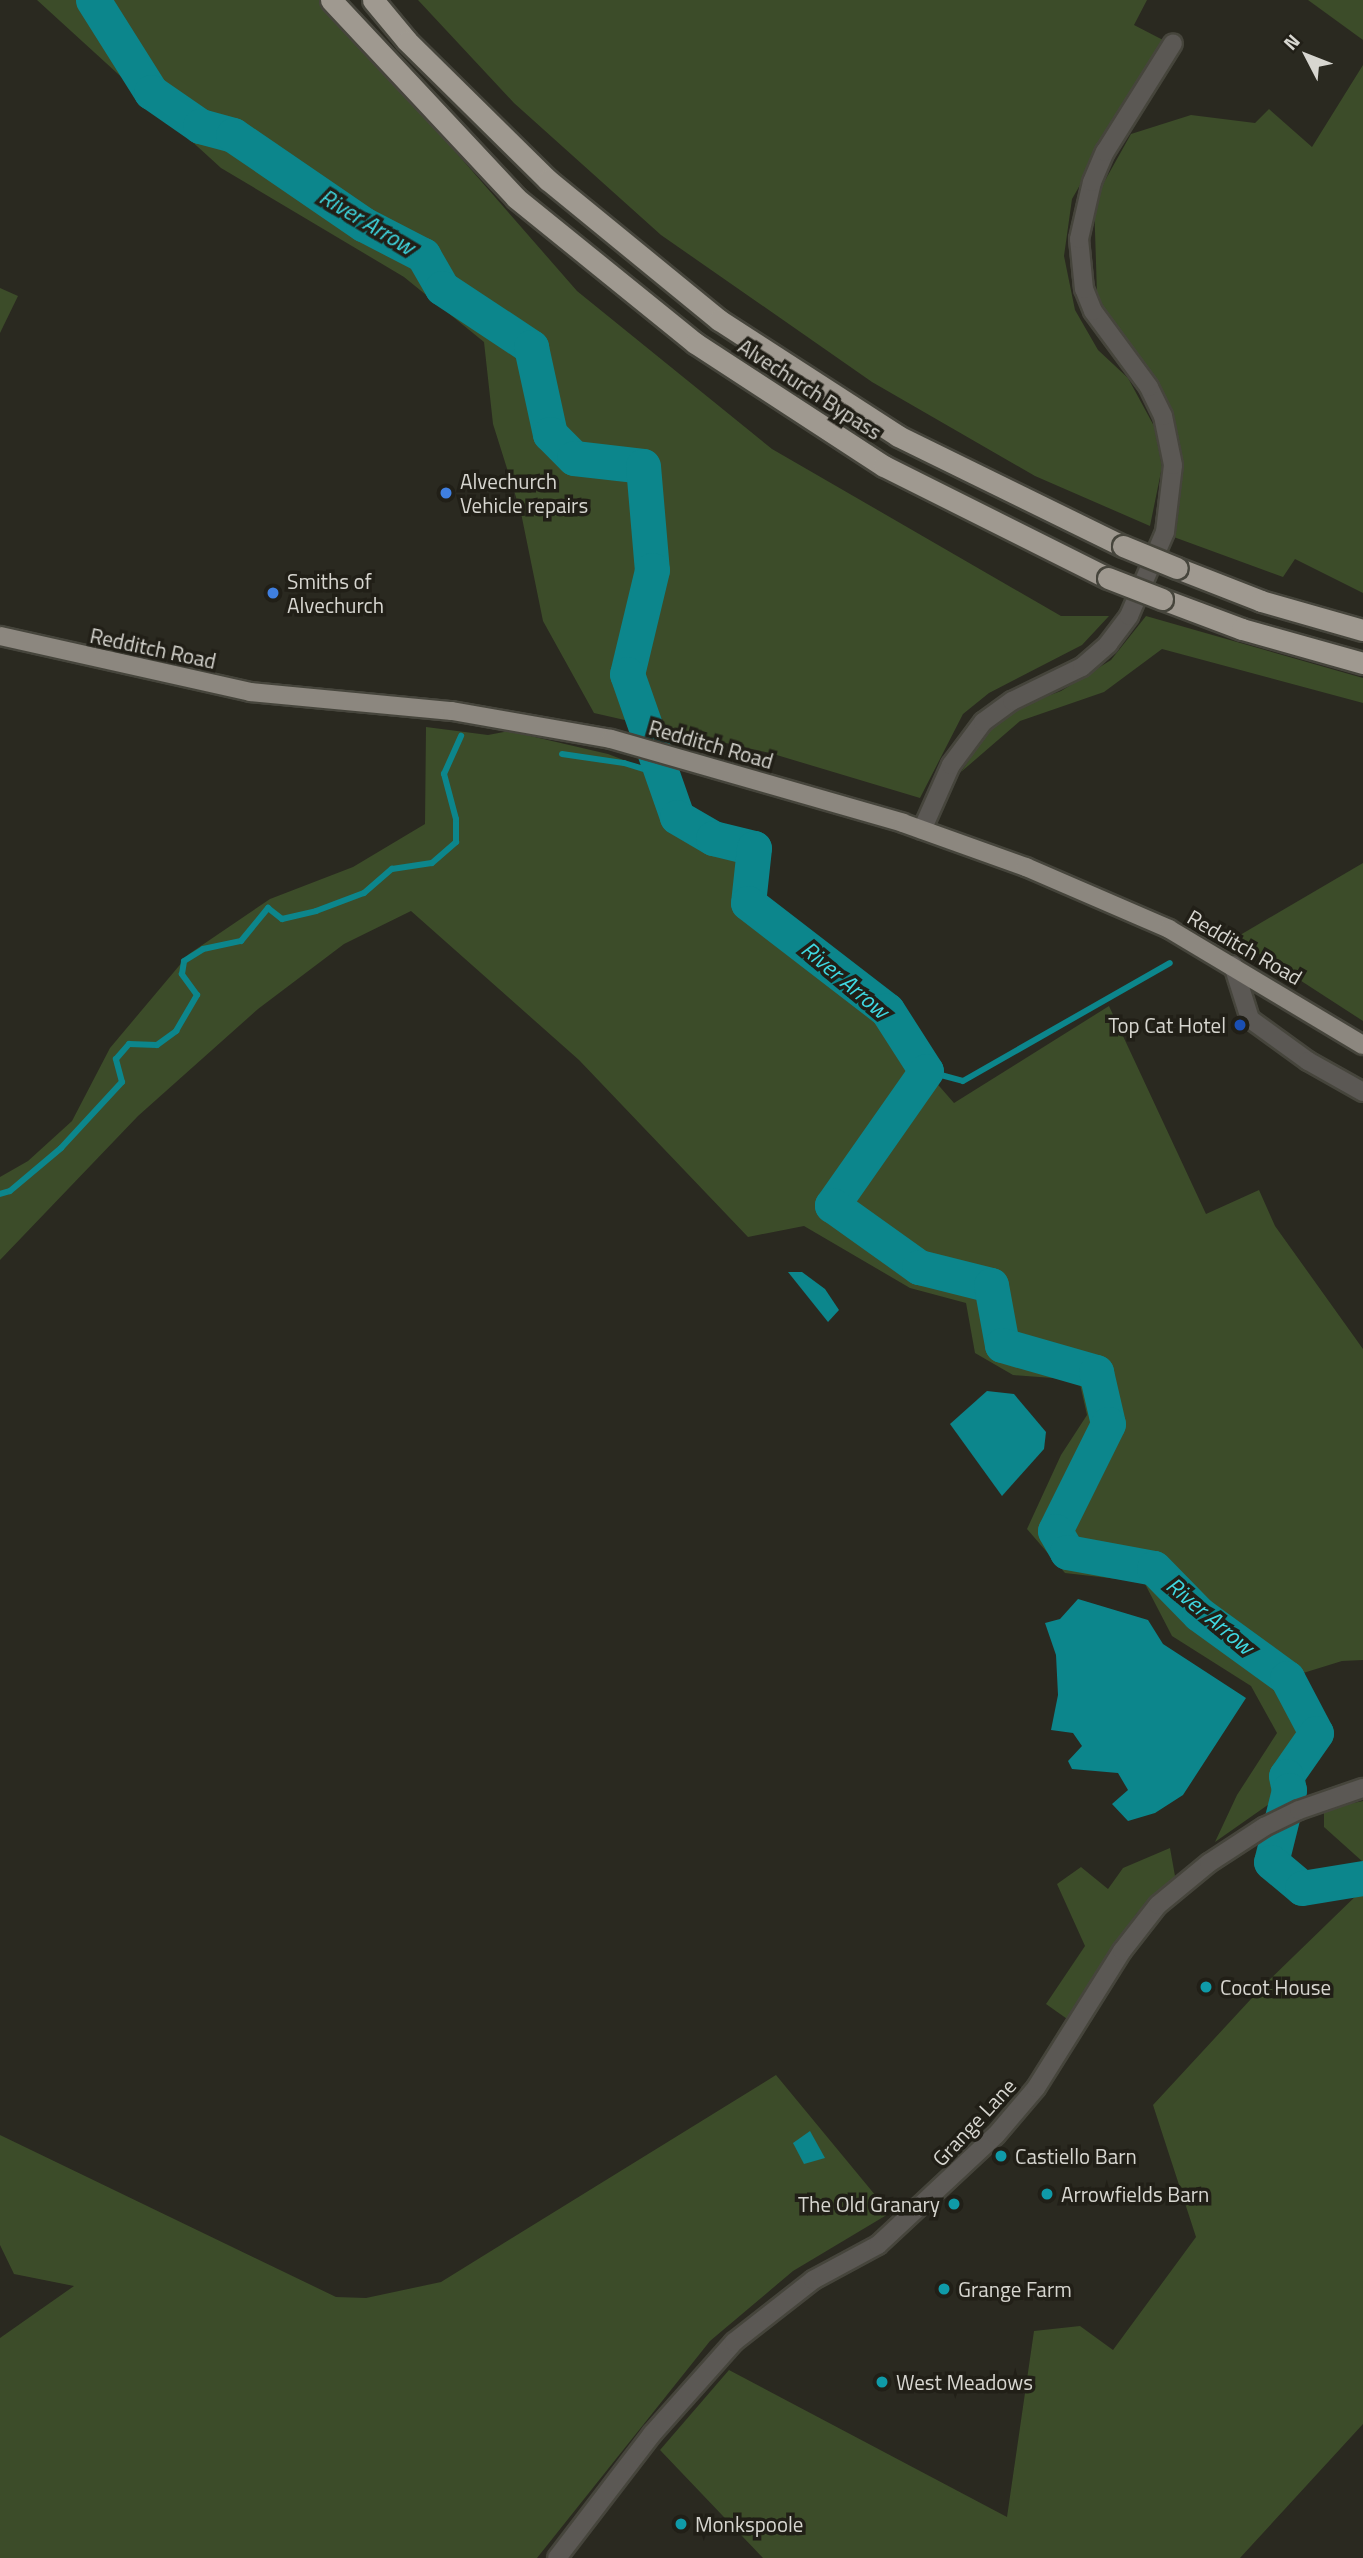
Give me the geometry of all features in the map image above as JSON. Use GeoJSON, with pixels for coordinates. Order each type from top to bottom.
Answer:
{"type":"FeatureCollection","features":[{"type":"Feature","properties":{"kind":"highway","name":"Alvechurch Bypass"},"geometry":{"type":"LineString","coordinates":[[331,0],[516,198],[695,343],[884,466],[1108,578],[1242,629],[1363,663]]}},
{"type":"Feature","properties":{"kind":"highway","name":"Alvechurch Bypass"},"geometry":{"type":"LineString","coordinates":[[373,0],[407,41],[548,180],[719,320],[898,436],[1123,547],[1261,601],[1363,630]]}},
{"type":"Feature","properties":{"kind":"main road","name":"Redditch Road"},"geometry":{"type":"LineString","coordinates":[[0,636],[250,692],[452,711],[611,739],[922,830],[1081,890],[1169,929],[1363,1045]]}},
{"type":"Feature","properties":{"kind":"street"},"geometry":{"type":"LineString","coordinates":[[922,830],[951,765],[983,722],[1012,701],[1082,667],[1108,644],[1129,616],[1165,532],[1173,465],[1163,416],[1149,387],[1093,311],[1084,289],[1079,239],[1092,182],[1105,152],[1173,43]]}},
{"type":"Feature","properties":{"kind":"street"},"geometry":{"type":"LineString","coordinates":[[1233,965],[1250,1019],[1308,1061],[1363,1092]]}},
{"type":"Feature","properties":{"kind":"street","name":"Grange Lane"},"geometry":{"type":"LineString","coordinates":[[557,2558],[652,2434],[734,2342],[783,2301],[878,2245],[952,2181],[1036,2088],[1122,1951],[1158,1905],[1209,1863],[1264,1827],[1299,1810],[1363,1788]]}},
{"type":"Feature","properties":{"kind":"green space"},"geometry":{"type":"Polygon","coordinates":[[[37,0],[323,0],[577,291],[772,449],[1061,616],[1109,616],[1082,645],[989,693],[963,714],[920,798],[770,753],[594,713],[543,621],[521,513],[493,424],[484,342],[404,277],[221,168],[37,0]]]}},
{"type":"Feature","properties":{"kind":"green space"},"geometry":{"type":"Polygon","coordinates":[[[418,0],[1147,0],[1134,25],[1163,40],[1072,199],[1064,256],[1075,310],[1098,350],[1128,378],[1154,426],[1162,467],[1150,526],[1035,476],[872,382],[661,235],[514,103],[418,0]]]}},
{"type":"Feature","properties":{"kind":"green space"},"geometry":{"type":"Polygon","coordinates":[[[1308,0],[1363,0],[1363,40],[1308,0]]]}},
{"type":"Feature","properties":{"kind":"green space"},"geometry":{"type":"Polygon","coordinates":[[[1363,65],[1363,593],[1295,559],[1283,577],[1171,536],[1180,490],[1179,450],[1159,387],[1121,341],[1097,294],[1094,200],[1131,134],[1191,115],[1255,123],[1269,109],[1312,147],[1363,65]]]}},
{"type":"Feature","properties":{"kind":"green space"},"geometry":{"type":"Polygon","coordinates":[[[0,288],[18,296],[0,333],[0,288]]]}},
{"type":"Feature","properties":{"kind":"green space"},"geometry":{"type":"Polygon","coordinates":[[[1146,616],[1363,678],[1363,703],[1162,649],[1104,692],[1020,721],[961,772],[990,728],[1015,708],[1061,691],[1111,660],[1146,616]]]}},
{"type":"Feature","properties":{"kind":"green space"},"geometry":{"type":"Polygon","coordinates":[[[426,727],[488,735],[509,731],[608,754],[660,774],[677,817],[713,838],[754,848],[749,903],[887,1010],[926,1071],[954,1103],[1109,1006],[1206,1214],[1259,1190],[1275,1226],[1363,1349],[1363,1660],[1342,1661],[1287,1678],[1316,1733],[1286,1776],[1289,1790],[1215,1842],[1237,1795],[1277,1733],[1251,1686],[1172,1636],[1144,1582],[1065,1573],[1027,1529],[1061,1455],[1087,1415],[1079,1380],[1013,1375],[975,1353],[966,1303],[910,1288],[804,1226],[748,1237],[579,1060],[411,911],[344,944],[258,1009],[138,1116],[0,1260],[0,1177],[28,1161],[72,1121],[110,1048],[189,954],[270,899],[353,867],[425,824],[426,727]]]}},
{"type":"Feature","properties":{"kind":"green space"},"geometry":{"type":"Polygon","coordinates":[[[1363,863],[1363,1021],[1235,938],[1363,863]]]}},
{"type":"Feature","properties":{"kind":"green space"},"geometry":{"type":"Polygon","coordinates":[[[1363,1801],[1363,1862],[1324,1827],[1324,1809],[1363,1801]]]}},
{"type":"Feature","properties":{"kind":"green space"},"geometry":{"type":"Polygon","coordinates":[[[1170,1848],[1175,1876],[1137,1913],[1105,1957],[1070,2021],[1046,2004],[1085,1946],[1057,1884],[1081,1867],[1108,1889],[1123,1868],[1170,1848]]]}},
{"type":"Feature","properties":{"kind":"green space"},"geometry":{"type":"Polygon","coordinates":[[[1363,1889],[1363,2424],[1240,2558],[763,2558],[660,2450],[729,2370],[1007,2517],[1034,2331],[1080,2326],[1113,2350],[1196,2237],[1153,2105],[1263,1986],[1363,1889]]]}},
{"type":"Feature","properties":{"kind":"green space"},"geometry":{"type":"Polygon","coordinates":[[[776,2075],[890,2213],[793,2271],[710,2341],[537,2558],[0,2558],[0,2338],[74,2286],[14,2274],[0,2245],[0,2135],[336,2297],[366,2298],[441,2282],[776,2075]]]}},
{"type":"Feature","properties":{"kind":"water"},"geometry":{"type":"Polygon","coordinates":[[[788,1272],[802,1272],[825,1289],[839,1310],[828,1322],[788,1272]]]}},
{"type":"Feature","properties":{"kind":"water"},"geometry":{"type":"Polygon","coordinates":[[[987,1391],[1014,1394],[1046,1432],[1044,1449],[1002,1496],[950,1424],[987,1391]]]}},
{"type":"Feature","properties":{"kind":"water"},"geometry":{"type":"Polygon","coordinates":[[[1078,1599],[1148,1620],[1163,1644],[1246,1698],[1183,1795],[1155,1813],[1128,1821],[1112,1804],[1128,1790],[1118,1773],[1072,1769],[1068,1761],[1082,1746],[1073,1733],[1051,1730],[1058,1695],[1056,1655],[1045,1623],[1060,1619],[1078,1599]]]}},
{"type":"Feature","properties":{"kind":"water"},"geometry":{"type":"Polygon","coordinates":[[[810,2131],[825,2158],[804,2164],[793,2143],[810,2131]]]}},
{"type":"Feature","properties":{"kind":"waterway","name":"River Arrow"},"geometry":{"type":"LineString","coordinates":[[93,0],[151,92],[200,126],[233,135],[363,224],[423,255],[442,288],[531,347],[550,434],[574,458],[643,466],[652,570],[627,674],[677,817],[713,838],[754,848],[748,903],[887,1010],[926,1071],[832,1205],[919,1267],[991,1285],[1002,1345],[1096,1372],[1108,1424],[1055,1531],[1067,1552],[1154,1568],[1199,1614],[1287,1678],[1316,1733],[1286,1776],[1289,1790],[1271,1862],[1302,1888],[1363,1878]]}},
{"type":"Feature","properties":{"kind":"waterway"},"geometry":{"type":"LineString","coordinates":[[0,1194],[10,1191],[61,1148],[122,1082],[116,1059],[129,1044],[157,1045],[176,1031],[197,995],[182,974],[184,961],[203,949],[241,941],[268,908],[282,919],[316,911],[364,893],[392,869],[432,863],[456,842],[456,819],[444,774],[461,736]]}},
{"type":"Feature","properties":{"kind":"waterway"},"geometry":{"type":"LineString","coordinates":[[562,754],[624,763],[660,774]]}},
{"type":"Feature","properties":{"kind":"waterway"},"geometry":{"type":"LineString","coordinates":[[926,1071],[963,1081],[1170,963]]}},
{"type":"Feature","properties":{"kind":"place","name":"Alvechurch Vehicle repairs"},"geometry":{"type":"Point","coordinates":[446,493]}},
{"type":"Feature","properties":{"kind":"place","name":"Smiths of Alvechurch"},"geometry":{"type":"Point","coordinates":[273,593]}},
{"type":"Feature","properties":{"kind":"place","name":"Top Cat Hotel"},"geometry":{"type":"Point","coordinates":[1240,1025]}},
{"type":"Feature","properties":{"kind":"place","name":"Cocot House"},"geometry":{"type":"Point","coordinates":[1206,1987]}},
{"type":"Feature","properties":{"kind":"place","name":"Castiello Barn"},"geometry":{"type":"Point","coordinates":[1001,2156]}},
{"type":"Feature","properties":{"kind":"place","name":"Arrowfields Barn"},"geometry":{"type":"Point","coordinates":[1047,2194]}},
{"type":"Feature","properties":{"kind":"place","name":"The Old Granary"},"geometry":{"type":"Point","coordinates":[954,2204]}},
{"type":"Feature","properties":{"kind":"place","name":"Grange Farm"},"geometry":{"type":"Point","coordinates":[944,2289]}},
{"type":"Feature","properties":{"kind":"place","name":"West Meadows"},"geometry":{"type":"Point","coordinates":[882,2382]}},
{"type":"Feature","properties":{"kind":"place","name":"Monkspoole"},"geometry":{"type":"Point","coordinates":[681,2524]}}]}
